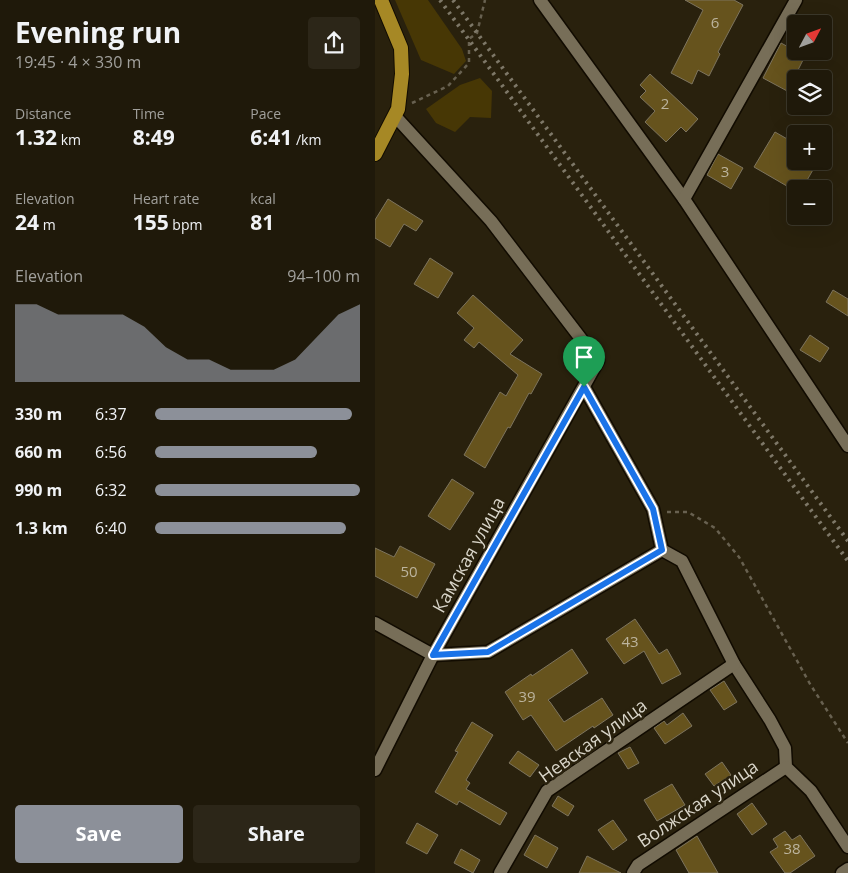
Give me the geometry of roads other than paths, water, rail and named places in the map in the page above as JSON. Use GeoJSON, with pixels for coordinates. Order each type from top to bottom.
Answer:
{"type":"FeatureCollection","features":[{"type":"Feature","properties":{"kind":"highway"},"geometry":{"type":"LineString","coordinates":[[375,154],[396,113],[402,74],[401,48],[381,0]]}},
{"type":"Feature","properties":{"kind":"street"},"geometry":{"type":"LineString","coordinates":[[540,0],[684,199],[848,446]]}},
{"type":"Feature","properties":{"kind":"street"},"geometry":{"type":"LineString","coordinates":[[684,199],[796,0]]}},
{"type":"Feature","properties":{"kind":"street","name":"Камская улица"},"geometry":{"type":"LineString","coordinates":[[375,770],[433,655],[598,361],[491,221],[396,113]]}},
{"type":"Feature","properties":{"kind":"street"},"geometry":{"type":"LineString","coordinates":[[584,387],[653,509],[662,550],[682,561],[734,664],[785,748],[786,767],[811,791],[848,847]]}},
{"type":"Feature","properties":{"kind":"street"},"geometry":{"type":"LineString","coordinates":[[375,623],[433,655],[488,652],[662,550]]}},
{"type":"Feature","properties":{"kind":"street","name":"Невская улица"},"geometry":{"type":"LineString","coordinates":[[500,873],[547,791],[734,664]]}},
{"type":"Feature","properties":{"kind":"street","name":"Волжская улица"},"geometry":{"type":"LineString","coordinates":[[633,873],[638,865],[786,767]]}},
{"type":"Feature","properties":{"kind":"street"},"geometry":{"type":"LineString","coordinates":[[842,873],[848,869]]}},
{"type":"Feature","properties":{"kind":"railway"},"geometry":{"type":"LineString","coordinates":[[440,0],[848,561]]}},
{"type":"Feature","properties":{"kind":"railway"},"geometry":{"type":"LineString","coordinates":[[453,0],[848,541]]}}]}
